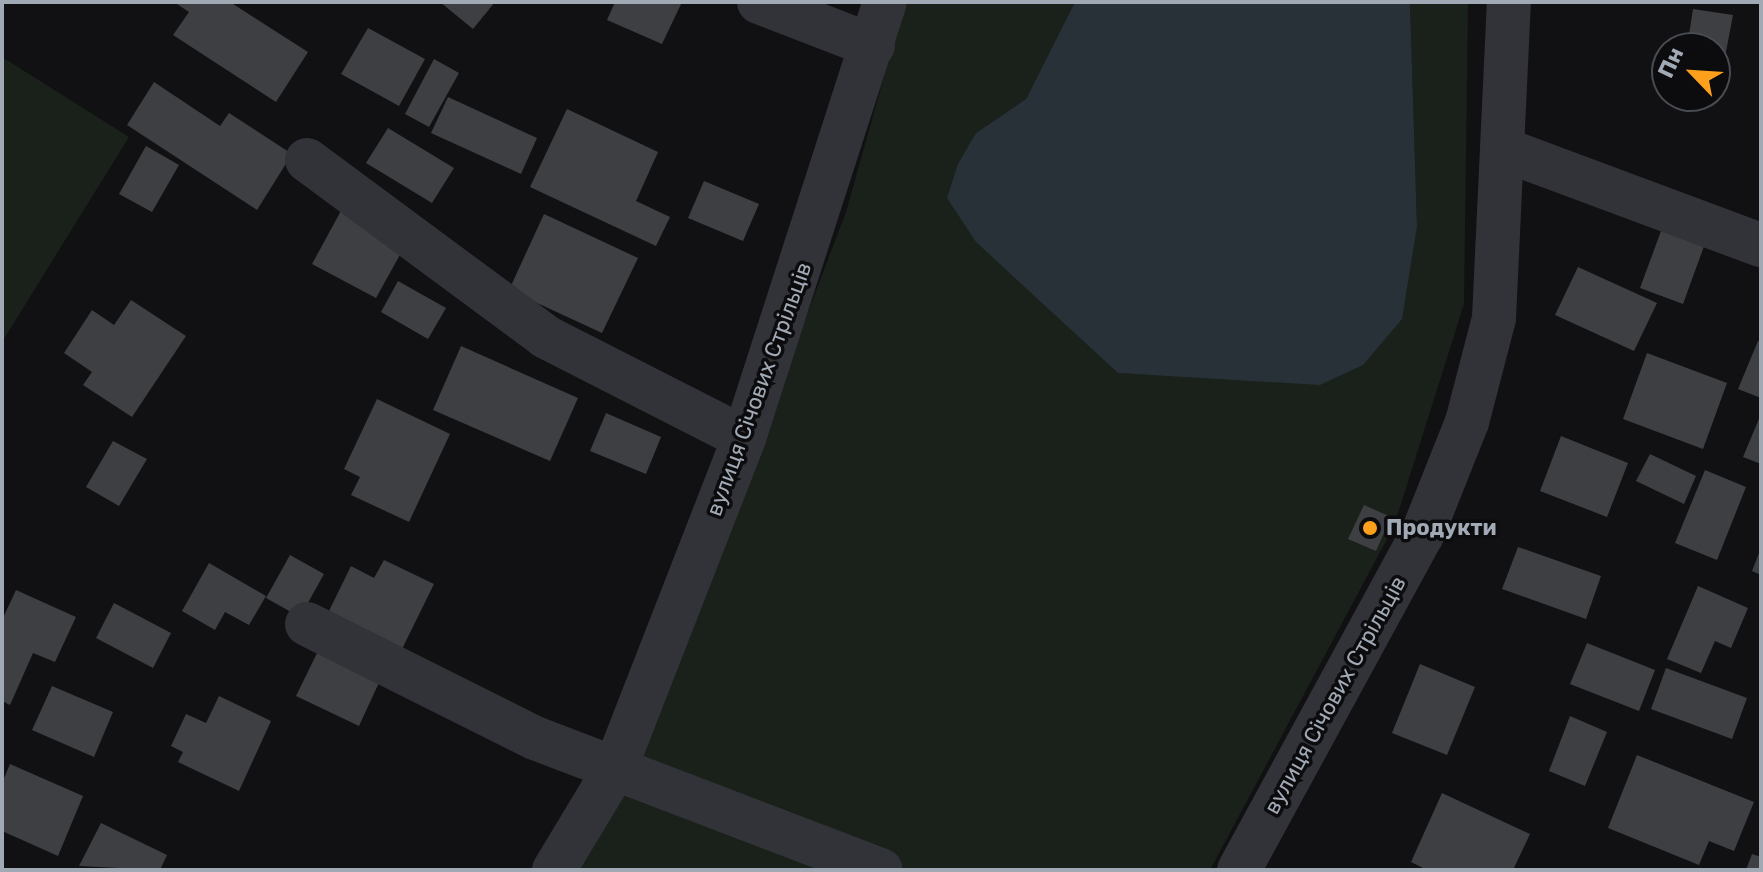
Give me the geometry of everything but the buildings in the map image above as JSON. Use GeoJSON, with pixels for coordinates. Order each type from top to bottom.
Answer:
{"type":"FeatureCollection","features":[{"type":"Feature","properties":{"kind":"street"},"geometry":{"type":"LineString","coordinates":[[759,2],[873,46]]}},
{"type":"Feature","properties":{"kind":"street","name":"вулиця Січових Стрільців"},"geometry":{"type":"LineString","coordinates":[[554,870],[615,769],[744,438],[885,2]]}},
{"type":"Feature","properties":{"kind":"street","name":"вулиця Січових Стрільців"},"geometry":{"type":"LineString","coordinates":[[1239,870],[1422,535],[1467,422],[1494,318],[1505,150],[1509,2]]}},
{"type":"Feature","properties":{"kind":"street"},"geometry":{"type":"LineString","coordinates":[[1505,150],[1761,245]]}},
{"type":"Feature","properties":{"kind":"street"},"geometry":{"type":"LineString","coordinates":[[307,160],[546,337],[744,438]]}},
{"type":"Feature","properties":{"kind":"street"},"geometry":{"type":"LineString","coordinates":[[307,624],[391,671],[615,769],[881,870]]}},
{"type":"Feature","properties":{"kind":"shaded area"},"geometry":{"type":"Polygon","coordinates":[[[905,2],[1075,2],[1026,99],[976,133],[1118,373],[1178,376],[1417,226],[1410,2],[1468,2],[1464,304],[1394,526],[1210,870],[570,870],[645,741],[846,212],[905,2]]]}},
{"type":"Feature","properties":{"kind":"shaded area"},"geometry":{"type":"Polygon","coordinates":[[[1075,2],[1410,2],[1417,226],[1402,319],[1363,365],[1320,385],[1118,373],[976,242],[947,198],[958,164],[976,133],[1026,99],[1075,2]]]}},
{"type":"Feature","properties":{"kind":"shaded area"},"geometry":{"type":"Polygon","coordinates":[[[2,57],[129,137],[2,342],[2,57]]]}},
{"type":"Feature","properties":{"kind":"place","name":"Продукти"},"geometry":{"type":"Point","coordinates":[1370,528]}}]}
